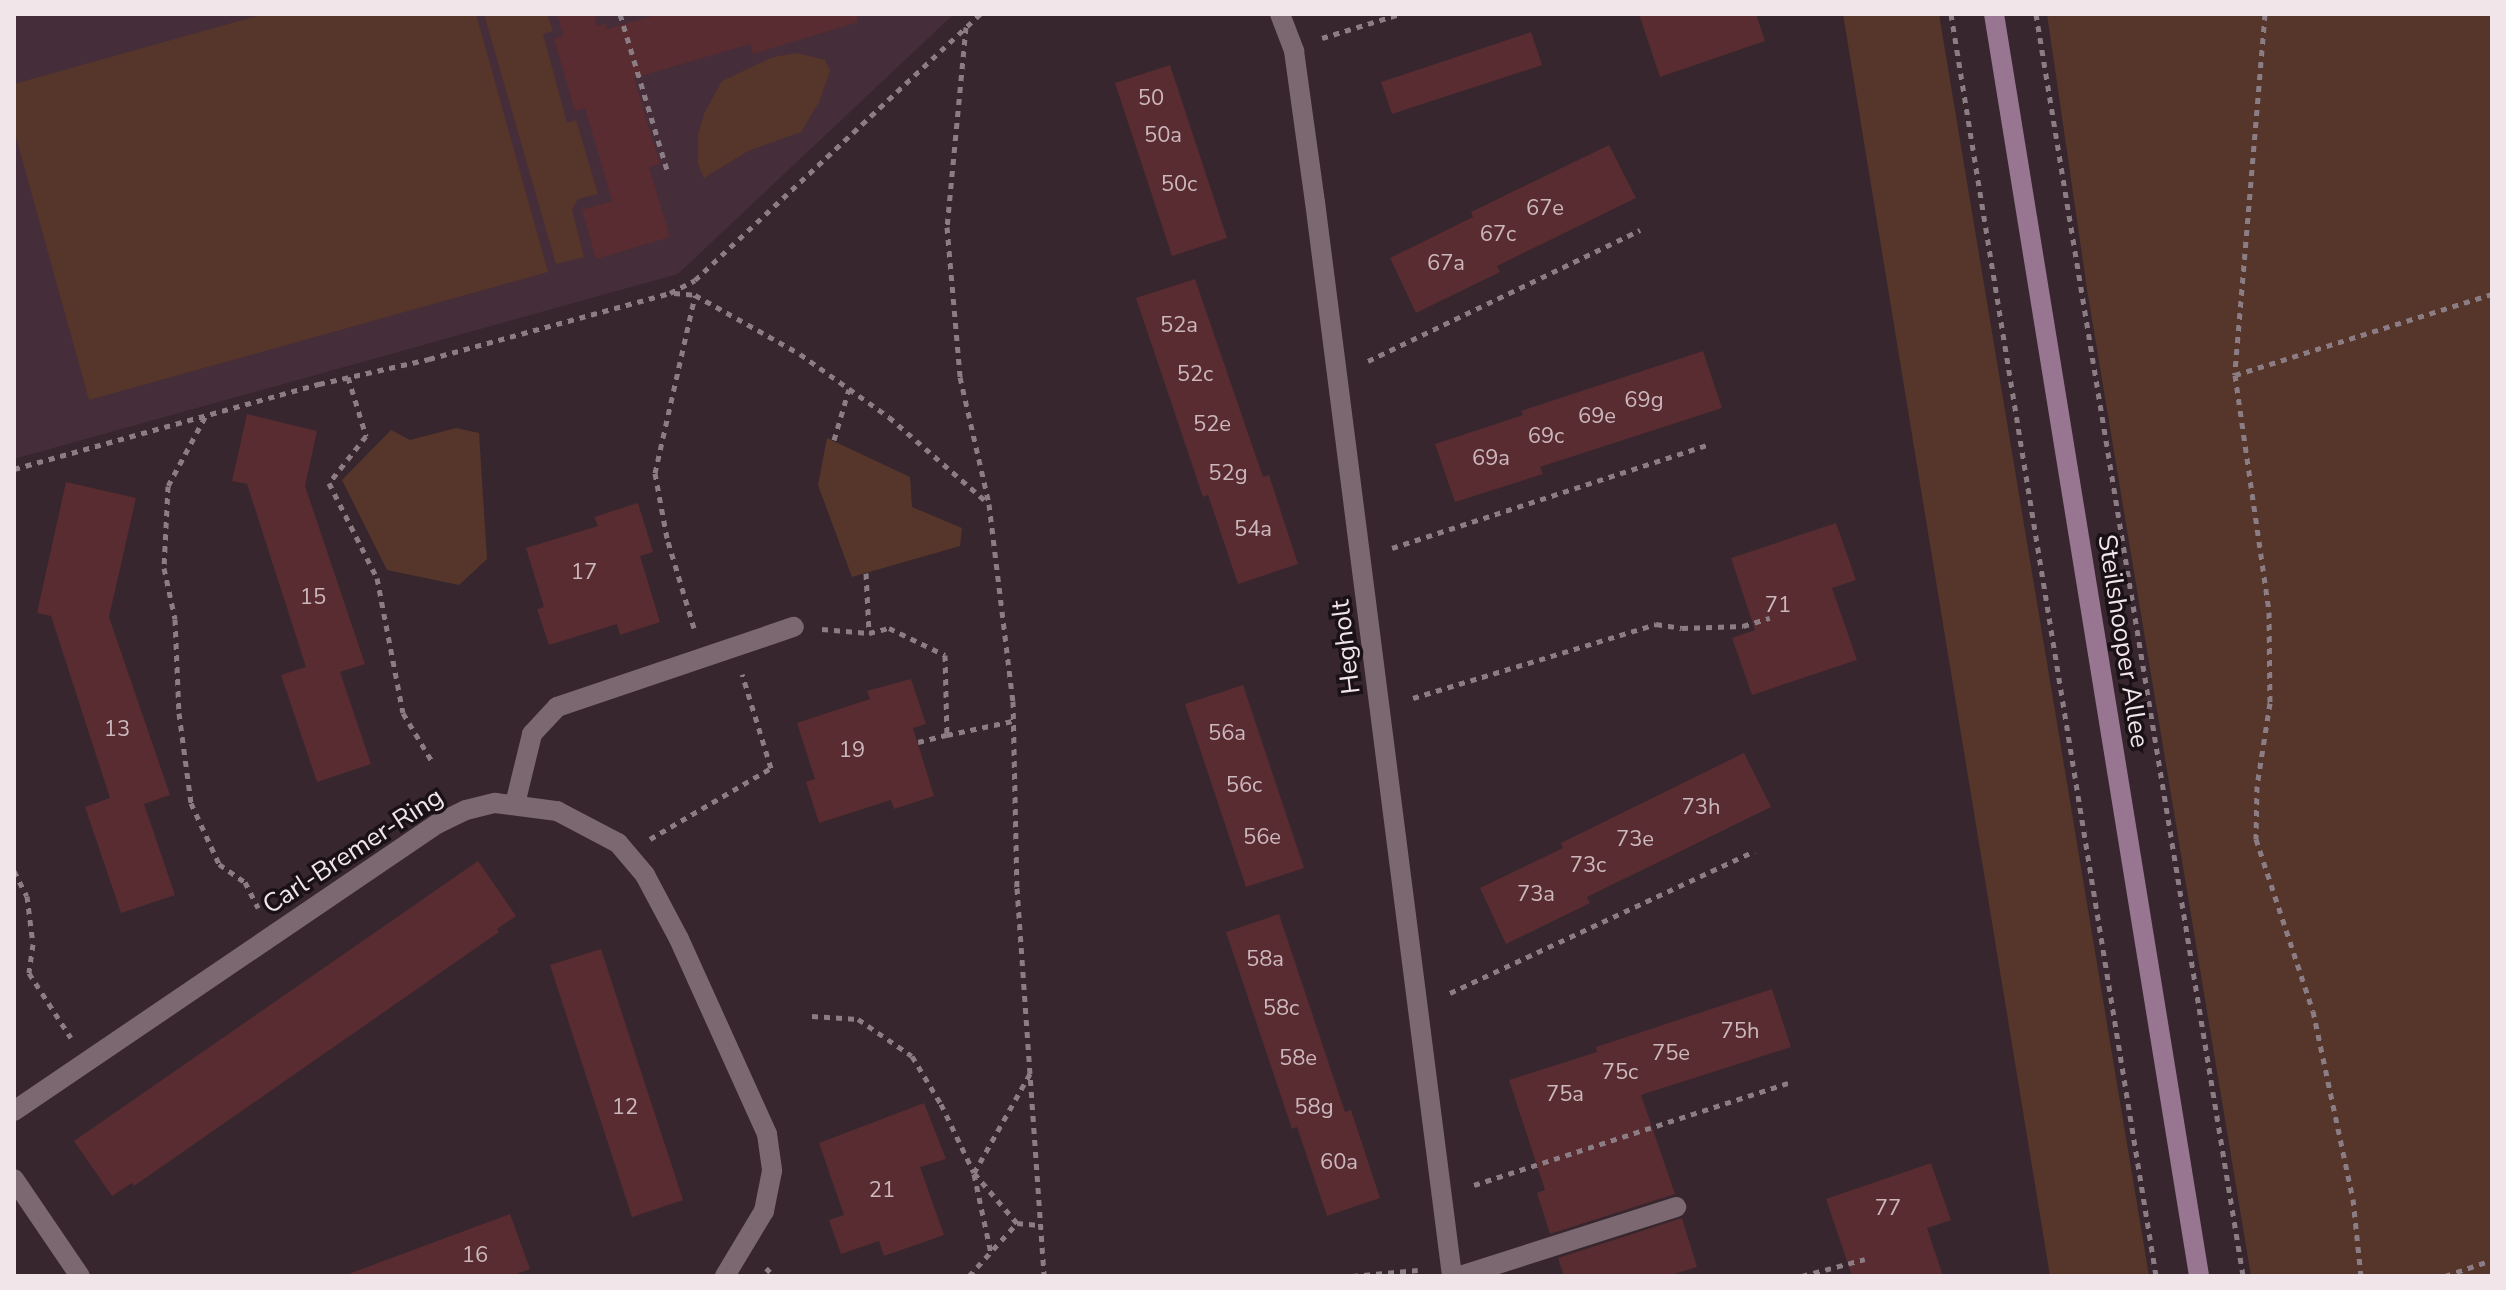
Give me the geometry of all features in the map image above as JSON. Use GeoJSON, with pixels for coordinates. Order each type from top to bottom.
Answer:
{"type":"FeatureCollection","features":[{"type":"Feature","properties":{"kind":"main road","name":"Steilshooper Allee"},"geometry":{"type":"LineString","coordinates":[[1994,14],[2199,1276]]}},
{"type":"Feature","properties":{"kind":"street","name":"Hegholt"},"geometry":{"type":"LineString","coordinates":[[1280,14],[1294,51],[1313,187],[1452,1276]]}},
{"type":"Feature","properties":{"kind":"street"},"geometry":{"type":"LineString","coordinates":[[515,804],[532,734],[557,707],[794,627]]}},
{"type":"Feature","properties":{"kind":"street","name":"Carl-Bremer-Ring"},"geometry":{"type":"LineString","coordinates":[[14,1111],[85,1060],[452,816],[480,805],[515,804],[557,811],[578,819],[630,854],[679,939],[767,1134],[772,1171],[764,1211],[725,1276]]}},
{"type":"Feature","properties":{"kind":"street"},"geometry":{"type":"LineString","coordinates":[[14,1179],[80,1276]]}},
{"type":"Feature","properties":{"kind":"street"},"geometry":{"type":"LineString","coordinates":[[1460,1276],[1676,1207]]}},
{"type":"Feature","properties":{"kind":"path"},"geometry":{"type":"LineString","coordinates":[[620,14],[668,173]]}},
{"type":"Feature","properties":{"kind":"path"},"geometry":{"type":"LineString","coordinates":[[14,469],[670,293],[695,280],[980,14]]}},
{"type":"Feature","properties":{"kind":"path"},"geometry":{"type":"LineString","coordinates":[[1322,38],[1400,14]]}},
{"type":"Feature","properties":{"kind":"path"},"geometry":{"type":"LineString","coordinates":[[1951,14],[2156,1276]]}},
{"type":"Feature","properties":{"kind":"path"},"geometry":{"type":"LineString","coordinates":[[2036,14],[2243,1276]]}},
{"type":"Feature","properties":{"kind":"path"},"geometry":{"type":"LineString","coordinates":[[2265,14],[2235,375],[2269,612],[2270,703],[2257,786],[2256,839],[2313,1011],[2353,1199],[2361,1276]]}},
{"type":"Feature","properties":{"kind":"path"},"geometry":{"type":"LineString","coordinates":[[966,27],[947,227],[960,377],[989,504],[1013,721],[1017,888],[1044,1276]]}},
{"type":"Feature","properties":{"kind":"path"},"geometry":{"type":"LineString","coordinates":[[1368,361],[1640,230]]}},
{"type":"Feature","properties":{"kind":"path"},"geometry":{"type":"LineString","coordinates":[[670,293],[695,295],[800,354],[889,417],[989,504]]}},
{"type":"Feature","properties":{"kind":"path"},"geometry":{"type":"LineString","coordinates":[[2235,375],[2492,294]]}},
{"type":"Feature","properties":{"kind":"path"},"geometry":{"type":"LineString","coordinates":[[695,295],[655,473],[667,538],[703,657]]}},
{"type":"Feature","properties":{"kind":"path"},"geometry":{"type":"LineString","coordinates":[[348,377],[366,436],[329,483],[377,578],[403,713],[433,763]]}},
{"type":"Feature","properties":{"kind":"path"},"geometry":{"type":"LineString","coordinates":[[834,440],[849,389]]}},
{"type":"Feature","properties":{"kind":"path"},"geometry":{"type":"LineString","coordinates":[[206,416],[168,486],[164,568],[175,619],[179,713],[191,803],[219,864],[245,882],[272,935]]}},
{"type":"Feature","properties":{"kind":"path"},"geometry":{"type":"LineString","coordinates":[[1392,548],[1710,444]]}},
{"type":"Feature","properties":{"kind":"path"},"geometry":{"type":"LineString","coordinates":[[866,573],[869,633]]}},
{"type":"Feature","properties":{"kind":"path"},"geometry":{"type":"LineString","coordinates":[[1413,698],[1656,624],[1682,628],[1743,626],[1770,618]]}},
{"type":"Feature","properties":{"kind":"path"},"geometry":{"type":"LineString","coordinates":[[794,627],[869,633],[889,628],[945,655],[947,735]]}},
{"type":"Feature","properties":{"kind":"path"},"geometry":{"type":"LineString","coordinates":[[630,854],[771,768],[734,647]]}},
{"type":"Feature","properties":{"kind":"path"},"geometry":{"type":"LineString","coordinates":[[918,742],[1013,721]]}},
{"type":"Feature","properties":{"kind":"path"},"geometry":{"type":"LineString","coordinates":[[1450,993],[1754,851]]}},
{"type":"Feature","properties":{"kind":"path"},"geometry":{"type":"LineString","coordinates":[[14,871],[27,896],[33,944],[29,973],[85,1060]]}},
{"type":"Feature","properties":{"kind":"path"},"geometry":{"type":"LineString","coordinates":[[812,1016],[858,1019],[912,1056],[974,1173],[1017,1223],[1039,1225]]}},
{"type":"Feature","properties":{"kind":"path"},"geometry":{"type":"LineString","coordinates":[[991,1253],[974,1173],[1032,1072]]}},
{"type":"Feature","properties":{"kind":"path"},"geometry":{"type":"LineString","coordinates":[[1474,1185],[1791,1082]]}},
{"type":"Feature","properties":{"kind":"path"},"geometry":{"type":"LineString","coordinates":[[969,1276],[1017,1223]]}},
{"type":"Feature","properties":{"kind":"path"},"geometry":{"type":"LineString","coordinates":[[1802,1276],[1865,1259]]}},
{"type":"Feature","properties":{"kind":"path"},"geometry":{"type":"LineString","coordinates":[[2445,1276],[2492,1260]]}},
{"type":"Feature","properties":{"kind":"path"},"geometry":{"type":"LineString","coordinates":[[1352,1276],[1418,1270]]}},
{"type":"Feature","properties":{"kind":"shaded area"},"geometry":{"type":"Polygon","coordinates":[[[14,14],[954,14],[678,274],[14,459],[14,14]]]}},
{"type":"Feature","properties":{"kind":"shaded area"},"geometry":{"type":"Polygon","coordinates":[[[264,14],[476,14],[548,272],[89,400],[14,130],[14,84],[264,14]]]}},
{"type":"Feature","properties":{"kind":"shaded area"},"geometry":{"type":"Polygon","coordinates":[[[484,14],[547,14],[553,31],[543,34],[567,123],[576,120],[598,194],[578,199],[572,210],[584,257],[556,264],[484,14]]]}},
{"type":"Feature","properties":{"kind":"shaded area"},"geometry":{"type":"Polygon","coordinates":[[[1843,14],[1939,14],[2149,1276],[2050,1276],[1843,14]]]}},
{"type":"Feature","properties":{"kind":"shaded area"},"geometry":{"type":"Polygon","coordinates":[[[2047,14],[2492,14],[2492,1276],[2251,1276],[2087,289],[2047,14]]]}},
{"type":"Feature","properties":{"kind":"shaded area"},"geometry":{"type":"Polygon","coordinates":[[[797,53],[825,60],[830,71],[819,102],[801,132],[748,151],[704,178],[698,164],[698,135],[704,114],[722,81],[773,57],[797,53]]]}},
{"type":"Feature","properties":{"kind":"shaded area"},"geometry":{"type":"Polygon","coordinates":[[[456,428],[479,433],[487,559],[459,585],[387,570],[342,480],[391,430],[410,440],[456,428]]]}},
{"type":"Feature","properties":{"kind":"shaded area"},"geometry":{"type":"Polygon","coordinates":[[[827,438],[910,477],[912,507],[962,528],[960,546],[852,577],[818,485],[827,438]]]}},
{"type":"Feature","properties":{"kind":"building"},"geometry":{"type":"Polygon","coordinates":[[[557,14],[594,14],[597,26],[606,24],[607,29],[659,14],[857,14],[858,22],[753,54],[750,44],[634,78],[660,164],[649,167],[670,237],[596,259],[582,210],[612,201],[585,108],[575,111],[554,39],[563,36],[557,14]]]}},
{"type":"Feature","properties":{"kind":"building"},"geometry":{"type":"Polygon","coordinates":[[[1639,14],[1756,14],[1765,41],[1660,77],[1639,14]]]}},
{"type":"Feature","properties":{"kind":"building"},"geometry":{"type":"Polygon","coordinates":[[[1531,32],[1542,65],[1392,114],[1381,82],[1531,32]]]}},
{"type":"Feature","properties":{"kind":"building"},"geometry":{"type":"Polygon","coordinates":[[[1170,65],[1227,238],[1172,256],[1115,83],[1170,65]]]}},
{"type":"Feature","properties":{"kind":"building"},"geometry":{"type":"Polygon","coordinates":[[[1609,145],[1636,198],[1497,266],[1500,272],[1416,313],[1390,258],[1473,217],[1471,212],[1609,145]]]}},
{"type":"Feature","properties":{"kind":"building"},"geometry":{"type":"Polygon","coordinates":[[[1195,279],[1263,477],[1269,475],[1298,564],[1238,584],[1208,495],[1203,497],[1136,298],[1195,279]]]}},
{"type":"Feature","properties":{"kind":"building"},"geometry":{"type":"Polygon","coordinates":[[[1703,351],[1722,408],[1540,467],[1543,474],[1455,502],[1435,444],[1523,415],[1521,411],[1703,351]]]}},
{"type":"Feature","properties":{"kind":"building"},"geometry":{"type":"Polygon","coordinates":[[[247,414],[317,431],[305,486],[365,664],[340,672],[371,764],[317,782],[281,675],[306,667],[247,484],[232,481],[247,414]]]}},
{"type":"Feature","properties":{"kind":"building"},"geometry":{"type":"Polygon","coordinates":[[[66,482],[136,498],[109,617],[170,795],[144,804],[175,895],[121,913],[85,807],[110,798],[51,616],[37,613],[66,482]]]}},
{"type":"Feature","properties":{"kind":"building"},"geometry":{"type":"Polygon","coordinates":[[[638,503],[653,552],[640,556],[660,622],[620,635],[617,624],[549,645],[537,609],[544,607],[526,548],[598,526],[594,517],[638,503]]]}},
{"type":"Feature","properties":{"kind":"building"},"geometry":{"type":"Polygon","coordinates":[[[1836,523],[1856,580],[1832,588],[1857,660],[1752,695],[1732,638],[1755,630],[1731,558],[1836,523]]]}},
{"type":"Feature","properties":{"kind":"building"},"geometry":{"type":"Polygon","coordinates":[[[911,679],[926,724],[913,728],[934,796],[894,809],[891,800],[819,823],[806,782],[815,779],[797,723],[870,699],[867,691],[911,679]]]}},
{"type":"Feature","properties":{"kind":"building"},"geometry":{"type":"Polygon","coordinates":[[[1243,685],[1304,868],[1246,887],[1185,704],[1243,685]]]}},
{"type":"Feature","properties":{"kind":"building"},"geometry":{"type":"Polygon","coordinates":[[[1744,753],[1771,807],[1587,897],[1590,903],[1506,944],[1480,888],[1563,848],[1561,843],[1744,753]]]}},
{"type":"Feature","properties":{"kind":"building"},"geometry":{"type":"Polygon","coordinates":[[[478,861],[516,916],[497,929],[499,932],[134,1186],[132,1183],[112,1196],[74,1141],[478,861]]]}},
{"type":"Feature","properties":{"kind":"building"},"geometry":{"type":"Polygon","coordinates":[[[1279,914],[1345,1112],[1351,1110],[1380,1198],[1327,1216],[1297,1127],[1292,1129],[1226,932],[1279,914]]]}},
{"type":"Feature","properties":{"kind":"building"},"geometry":{"type":"Polygon","coordinates":[[[601,949],[683,1200],[632,1217],[550,965],[601,949]]]}},
{"type":"Feature","properties":{"kind":"building"},"geometry":{"type":"Polygon","coordinates":[[[1772,989],[1791,1047],[1641,1095],[1675,1194],[1550,1234],[1537,1193],[1545,1190],[1509,1080],[1597,1052],[1596,1047],[1772,989]]]}},
{"type":"Feature","properties":{"kind":"building"},"geometry":{"type":"Polygon","coordinates":[[[924,1103],[946,1159],[920,1167],[944,1235],[884,1256],[879,1241],[841,1254],[829,1220],[844,1215],[819,1143],[924,1103]]]}},
{"type":"Feature","properties":{"kind":"building"},"geometry":{"type":"Polygon","coordinates":[[[1931,1163],[1951,1220],[1927,1228],[1943,1276],[1852,1276],[1826,1199],[1931,1163]]]}},
{"type":"Feature","properties":{"kind":"building"},"geometry":{"type":"Polygon","coordinates":[[[510,1214],[530,1269],[511,1276],[351,1276],[351,1273],[510,1214]]]}},
{"type":"Feature","properties":{"kind":"building"},"geometry":{"type":"Polygon","coordinates":[[[1682,1218],[1697,1267],[1668,1276],[1564,1276],[1558,1258],[1682,1218]]]}}]}
